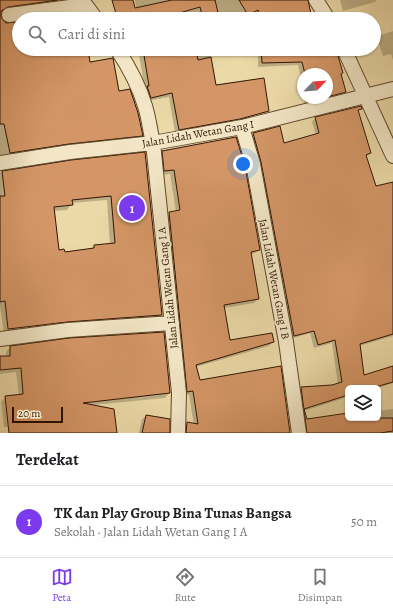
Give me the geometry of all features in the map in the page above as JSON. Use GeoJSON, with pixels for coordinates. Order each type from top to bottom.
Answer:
{"type":"FeatureCollection","features":[{"type":"Feature","properties":{"kind":"street"},"geometry":{"type":"LineString","coordinates":[[316,0],[324,12]]}},
{"type":"Feature","properties":{"kind":"street"},"geometry":{"type":"LineString","coordinates":[[26,12],[84,2],[91,12]]}},
{"type":"Feature","properties":{"kind":"street","name":"Jalan Lidah Wetan Gang I A"},"geometry":{"type":"LineString","coordinates":[[122,56],[145,106],[152,143],[172,323],[178,393],[178,433]]}},
{"type":"Feature","properties":{"kind":"street"},"geometry":{"type":"LineString","coordinates":[[347,56],[393,156]]}},
{"type":"Feature","properties":{"kind":"street","name":"Jalan Lidah Wetan Gang I"},"geometry":{"type":"LineString","coordinates":[[0,163],[70,152],[152,143],[242,127],[393,89]]}},
{"type":"Feature","properties":{"kind":"street","name":"Jalan Lidah Wetan Gang I B"},"geometry":{"type":"LineString","coordinates":[[242,127],[253,164],[286,342],[299,433]]}},
{"type":"Feature","properties":{"kind":"street"},"geometry":{"type":"LineString","coordinates":[[0,338],[68,330],[172,323]]}},
{"type":"Feature","properties":{"kind":"building"},"geometry":{"type":"Polygon","coordinates":[[[0,0],[58,0],[8,7],[1,11],[3,20],[6,23],[12,23],[12,56],[89,56],[90,62],[113,58],[119,91],[130,89],[138,113],[143,136],[69,144],[10,153],[4,124],[0,124],[0,0]]]}},
{"type":"Feature","properties":{"kind":"building"},"geometry":{"type":"Polygon","coordinates":[[[112,0],[133,0],[135,8],[172,0],[215,0],[218,12],[201,12],[200,7],[183,12],[115,12],[112,0]]]}},
{"type":"Feature","properties":{"kind":"building"},"geometry":{"type":"Polygon","coordinates":[[[239,0],[308,0],[311,12],[258,12],[258,10],[254,12],[246,12],[239,0]]]}},
{"type":"Feature","properties":{"kind":"building"},"geometry":{"type":"Polygon","coordinates":[[[144,56],[197,56],[198,60],[211,57],[216,85],[264,78],[269,111],[240,119],[179,130],[172,93],[151,98],[147,86],[149,86],[144,56]]]}},
{"type":"Feature","properties":{"kind":"building"},"geometry":{"type":"Polygon","coordinates":[[[262,56],[338,56],[346,92],[333,95],[333,68],[304,68],[302,62],[262,63],[262,56]]]}},
{"type":"Feature","properties":{"kind":"building"},"geometry":{"type":"Polygon","coordinates":[[[361,106],[362,109],[358,110],[371,153],[366,155],[376,186],[393,182],[393,334],[360,344],[364,375],[393,366],[393,382],[381,385],[345,385],[345,396],[304,409],[307,419],[345,413],[345,421],[381,421],[381,418],[393,418],[393,431],[380,433],[307,433],[301,387],[332,385],[342,382],[335,340],[318,345],[314,331],[294,336],[261,162],[253,133],[280,126],[284,143],[319,133],[315,117],[361,106]]]}},
{"type":"Feature","properties":{"kind":"building"},"geometry":{"type":"Polygon","coordinates":[[[236,137],[245,166],[260,250],[251,252],[259,299],[224,305],[230,340],[272,333],[274,342],[196,365],[200,380],[281,366],[290,433],[186,433],[187,422],[198,424],[193,391],[187,392],[169,212],[180,210],[174,170],[164,171],[162,151],[236,137]]]}},
{"type":"Feature","properties":{"kind":"building"},"geometry":{"type":"Polygon","coordinates":[[[145,152],[162,315],[67,322],[8,329],[5,301],[0,302],[0,196],[5,196],[2,171],[71,160],[145,152]],[[111,196],[72,200],[73,205],[54,207],[59,250],[64,249],[65,252],[94,248],[94,245],[115,243],[111,196]]]}},
{"type":"Feature","properties":{"kind":"building"},"geometry":{"type":"Polygon","coordinates":[[[164,332],[170,393],[83,403],[114,409],[117,433],[9,433],[5,396],[23,394],[21,368],[0,370],[0,356],[10,356],[10,346],[69,338],[164,332]]]}},
{"type":"Feature","properties":{"kind":"building"},"geometry":{"type":"Polygon","coordinates":[[[146,415],[170,419],[170,433],[142,433],[146,415]]]}},
{"type":"Feature","properties":{"kind":"place","name":"TK dan Play Group Bina Tunas Bangsa"},"geometry":{"type":"Point","coordinates":[132,208]}}]}
